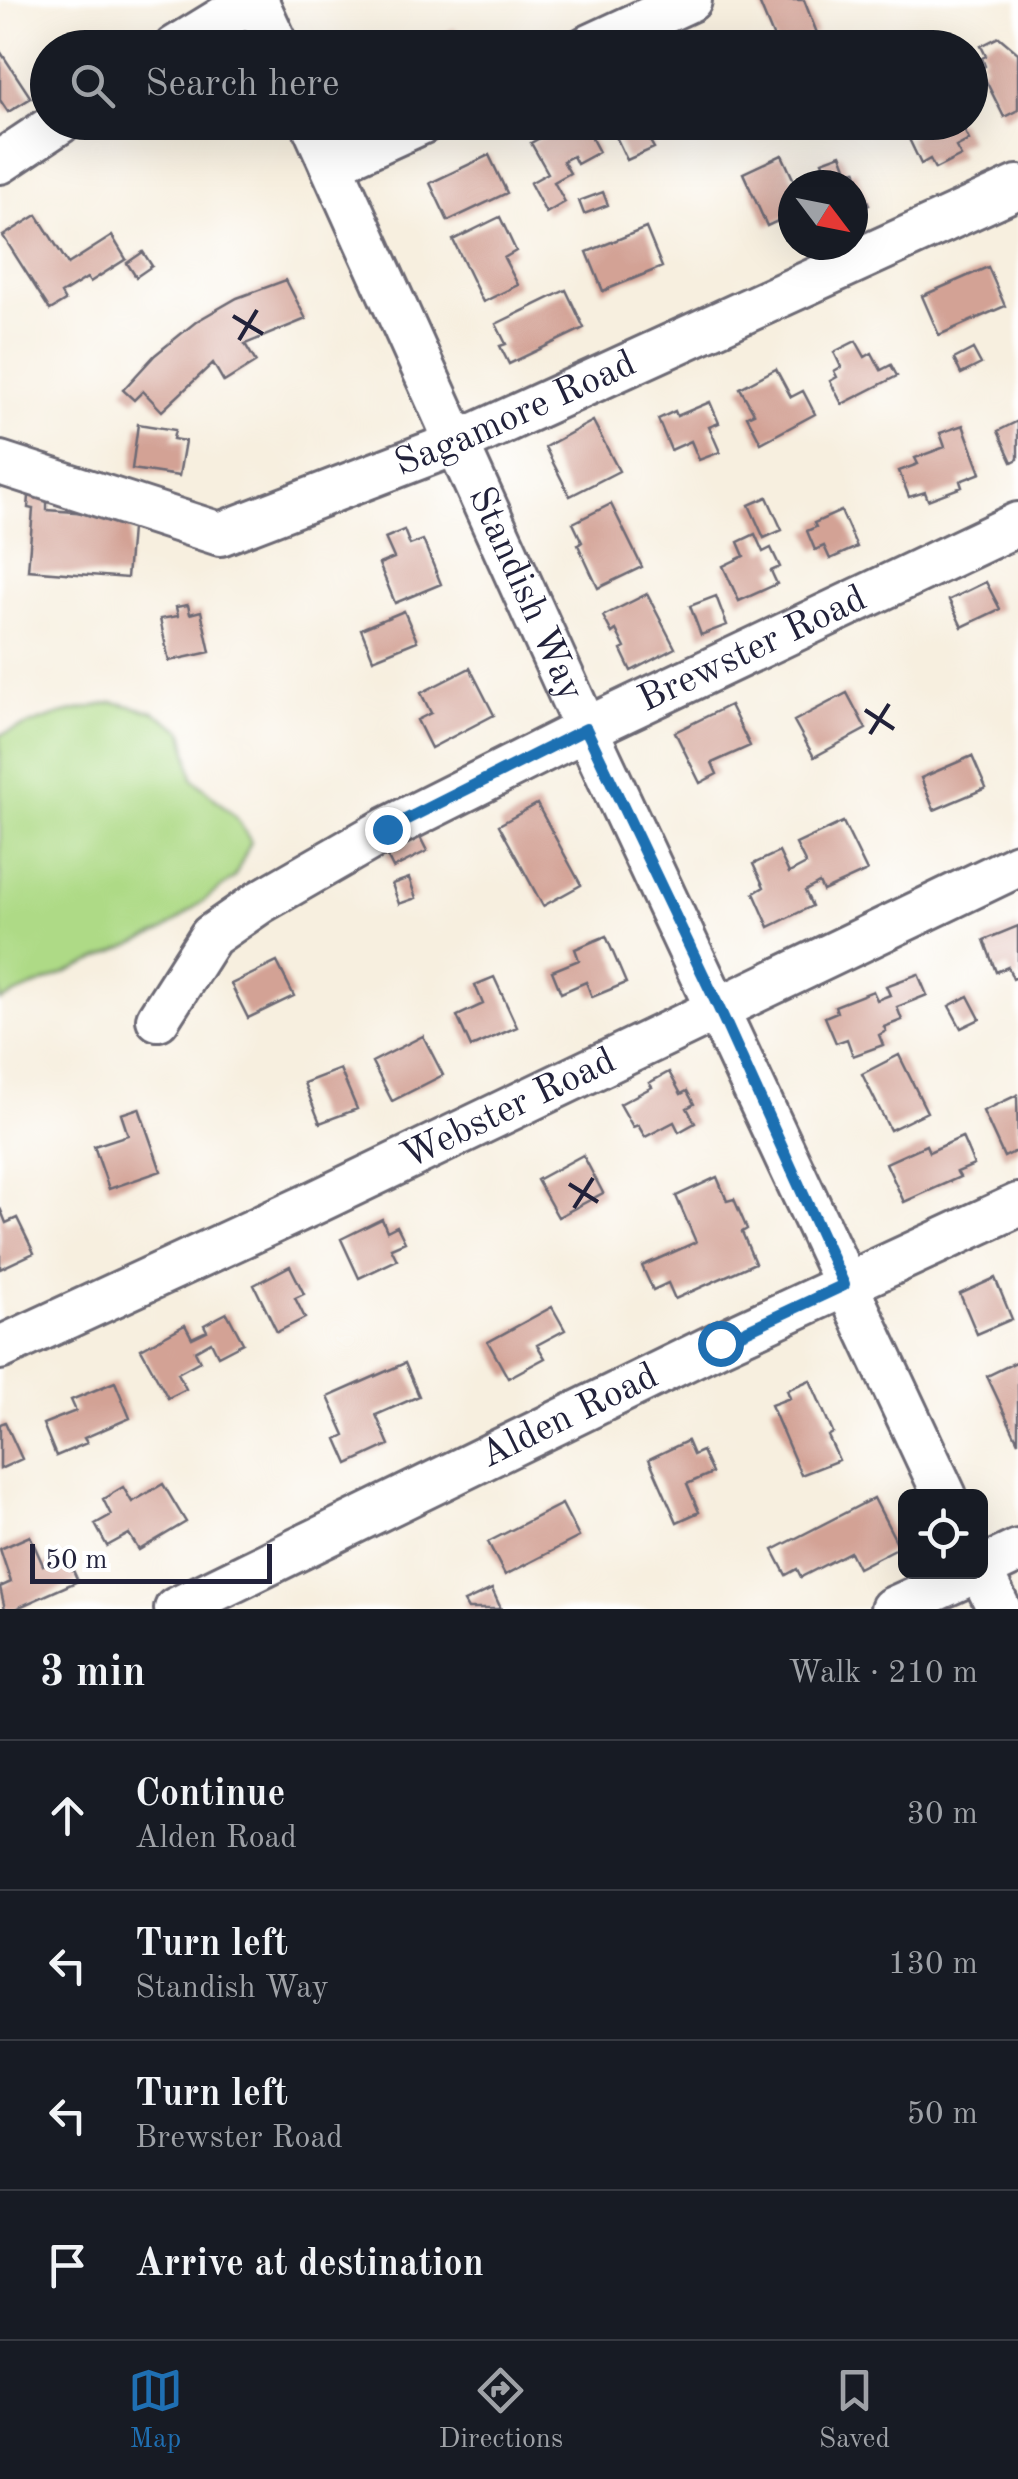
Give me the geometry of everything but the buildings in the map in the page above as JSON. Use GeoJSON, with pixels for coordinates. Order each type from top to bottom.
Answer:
{"type":"FeatureCollection","features":[{"type":"Feature","properties":{"kind":"street"},"geometry":{"type":"LineString","coordinates":[[206,30],[255,0],[269,30]]}},
{"type":"Feature","properties":{"kind":"street"},"geometry":{"type":"LineString","coordinates":[[625,30],[690,0]]}},
{"type":"Feature","properties":{"kind":"street"},"geometry":{"type":"LineString","coordinates":[[0,162],[33,140]]}},
{"type":"Feature","properties":{"kind":"street","name":"Standish Way"},"geometry":{"type":"LineString","coordinates":[[321,140],[586,729],[943,1489]]}},
{"type":"Feature","properties":{"kind":"street"},"geometry":{"type":"LineString","coordinates":[[332,164],[383,140]]}},
{"type":"Feature","properties":{"kind":"street","name":"Sagamore Road"},"geometry":{"type":"LineString","coordinates":[[0,463],[220,534],[457,443],[1018,187]]}},
{"type":"Feature","properties":{"kind":"street","name":"Brewster Road"},"geometry":{"type":"LineString","coordinates":[[158,1019],[211,936],[260,902],[387,829],[586,729],[1018,524]]}},
{"type":"Feature","properties":{"kind":"street","name":"Webster Road"},"geometry":{"type":"LineString","coordinates":[[0,1348],[316,1202],[718,1006],[1018,866]]}},
{"type":"Feature","properties":{"kind":"street","name":"Alden Road"},"geometry":{"type":"LineString","coordinates":[[176,1609],[844,1285],[1018,1205]]}},
{"type":"Feature","properties":{"kind":"street"},"geometry":{"type":"LineString","coordinates":[[988,1565],[1018,1550]]}},
{"type":"Feature","properties":{"kind":"street"},"geometry":{"type":"LineString","coordinates":[[892,1609],[958,1579]]}},
{"type":"Feature","properties":{"kind":"street"},"geometry":{"type":"LineString","coordinates":[[983,1579],[999,1609]]}},
{"type":"Feature","properties":{"kind":"green space"},"geometry":{"type":"Polygon","coordinates":[[[114,702],[154,712],[183,731],[193,779],[236,817],[251,842],[234,878],[163,931],[0,1001],[0,735],[60,714],[114,702]]]}},
{"type":"Feature","properties":{"kind":"route"},"geometry":{"type":"LineString","coordinates":[[387,829],[586,729],[718,1006],[844,1285],[720,1343]]}}]}
